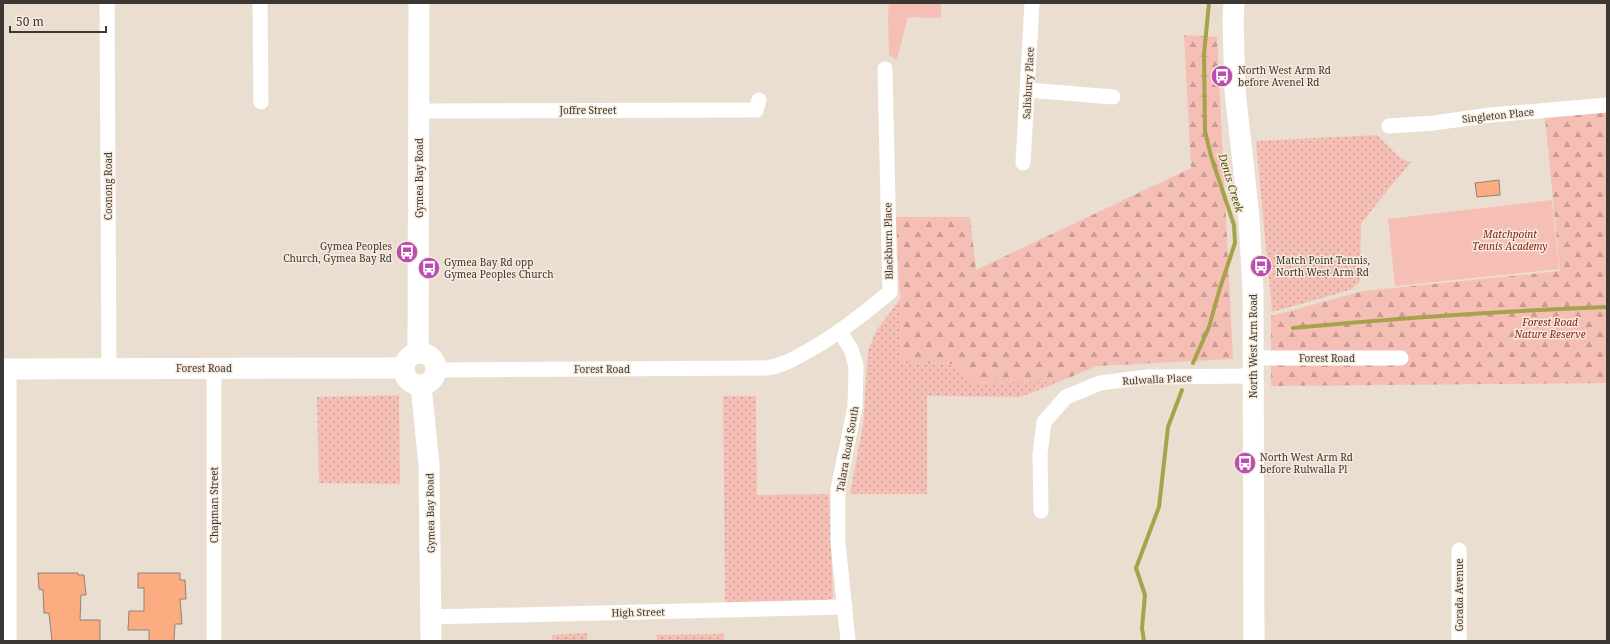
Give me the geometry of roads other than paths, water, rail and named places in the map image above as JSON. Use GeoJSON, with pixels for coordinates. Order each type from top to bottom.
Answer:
{"type":"FeatureCollection","features":[{"type":"Feature","properties":{"kind":"street","name":"Coonong Road"},"geometry":{"type":"LineString","coordinates":[[107,3],[109,368]]}},
{"type":"Feature","properties":{"kind":"street"},"geometry":{"type":"LineString","coordinates":[[260,3],[260,102]]}},
{"type":"Feature","properties":{"kind":"street","name":"Gymea Bay Road"},"geometry":{"type":"LineString","coordinates":[[418,353],[419,3]]}},
{"type":"Feature","properties":{"kind":"street","name":"Salisbury Place"},"geometry":{"type":"LineString","coordinates":[[1023,163],[1032,3]]}},
{"type":"Feature","properties":{"kind":"street","name":"North West Arm Road"},"geometry":{"type":"LineString","coordinates":[[1234,3],[1233,21],[1235,90],[1251,253],[1254,641]]}},
{"type":"Feature","properties":{"kind":"street","name":"Blackburn Place"},"geometry":{"type":"LineString","coordinates":[[767,368],[795,359],[840,332],[890,292],[885,69]]}},
{"type":"Feature","properties":{"kind":"street"},"geometry":{"type":"LineString","coordinates":[[1028,90],[1113,97]]}},
{"type":"Feature","properties":{"kind":"street","name":"Singleton Place"},"geometry":{"type":"LineString","coordinates":[[1389,126],[1433,123],[1491,115],[1607,105]]}},
{"type":"Feature","properties":{"kind":"street","name":"Joffre Street"},"geometry":{"type":"LineString","coordinates":[[419,111],[761,108]]}},
{"type":"Feature","properties":{"kind":"street","name":"Talara Road South"},"geometry":{"type":"LineString","coordinates":[[840,332],[851,349],[856,366],[855,407],[838,489],[838,543],[848,641]]}},
{"type":"Feature","properties":{"kind":"street"},"geometry":{"type":"LineString","coordinates":[[418,353],[429,356],[433,359],[436,370],[430,382],[421,385],[411,382],[407,378],[404,368],[407,360],[414,354],[418,353]]}},
{"type":"Feature","properties":{"kind":"street","name":"Forest Road"},"geometry":{"type":"LineString","coordinates":[[1253,367],[1401,358]]}},
{"type":"Feature","properties":{"kind":"street","name":"Rulwalla Place"},"geometry":{"type":"LineString","coordinates":[[1041,511],[1040,454],[1044,422],[1066,396],[1100,383],[1253,367]]}},
{"type":"Feature","properties":{"kind":"street","name":"Forest Road"},"geometry":{"type":"LineString","coordinates":[[6,370],[109,368],[404,368]]}},
{"type":"Feature","properties":{"kind":"street","name":"Chapman Street"},"geometry":{"type":"LineString","coordinates":[[214,368],[214,641]]}},
{"type":"Feature","properties":{"kind":"street","name":"Forest Road"},"geometry":{"type":"LineString","coordinates":[[436,370],[767,368]]}},
{"type":"Feature","properties":{"kind":"street"},"geometry":{"type":"LineString","coordinates":[[6,370],[9,641]]}},
{"type":"Feature","properties":{"kind":"street","name":"Gymea Bay Road"},"geometry":{"type":"LineString","coordinates":[[421,385],[429,465],[431,641]]}},
{"type":"Feature","properties":{"kind":"street","name":"Gorada Avenue"},"geometry":{"type":"LineString","coordinates":[[1459,550],[1459,641]]}},
{"type":"Feature","properties":{"kind":"street","name":"High Street"},"geometry":{"type":"LineString","coordinates":[[431,617],[845,607]]}},
{"type":"Feature","properties":{"kind":"waterway","name":"Dents Creek"},"geometry":{"type":"LineString","coordinates":[[1193,363],[1209,327],[1235,243],[1234,225],[1211,156],[1205,131],[1204,54],[1209,3]]}},
{"type":"Feature","properties":{"kind":"waterway"},"geometry":{"type":"LineString","coordinates":[[1293,328],[1450,315],[1607,307]]}},
{"type":"Feature","properties":{"kind":"waterway","name":"Dents Creek"},"geometry":{"type":"LineString","coordinates":[[1144,641],[1142,628],[1145,595],[1136,568],[1159,507],[1168,427],[1182,390]]}},
{"type":"Feature","properties":{"kind":"place","name":"North West Arm Rd before Avenel Rd"},"geometry":{"type":"Point","coordinates":[1222,76]}},
{"type":"Feature","properties":{"kind":"place","name":"Gymea Peoples Church, Gymea Bay Rd"},"geometry":{"type":"Point","coordinates":[407,252]}},
{"type":"Feature","properties":{"kind":"place","name":"Match Point Tennis, North West Arm Rd"},"geometry":{"type":"Point","coordinates":[1261,266]}},
{"type":"Feature","properties":{"kind":"place","name":"Gymea Bay Rd opp Gymea Peoples Church"},"geometry":{"type":"Point","coordinates":[429,268]}},
{"type":"Feature","properties":{"kind":"place","name":"North West Arm Rd before Rulwalla Pl"},"geometry":{"type":"Point","coordinates":[1245,463]}},
{"type":"Feature","properties":{"kind":"park label","name":"Matchpoint Tennis Academy"},"geometry":{"type":"Point","coordinates":[1510,240]}},
{"type":"Feature","properties":{"kind":"park label","name":"Forest Road Nature Reserve"},"geometry":{"type":"Point","coordinates":[1550,328]}}]}
